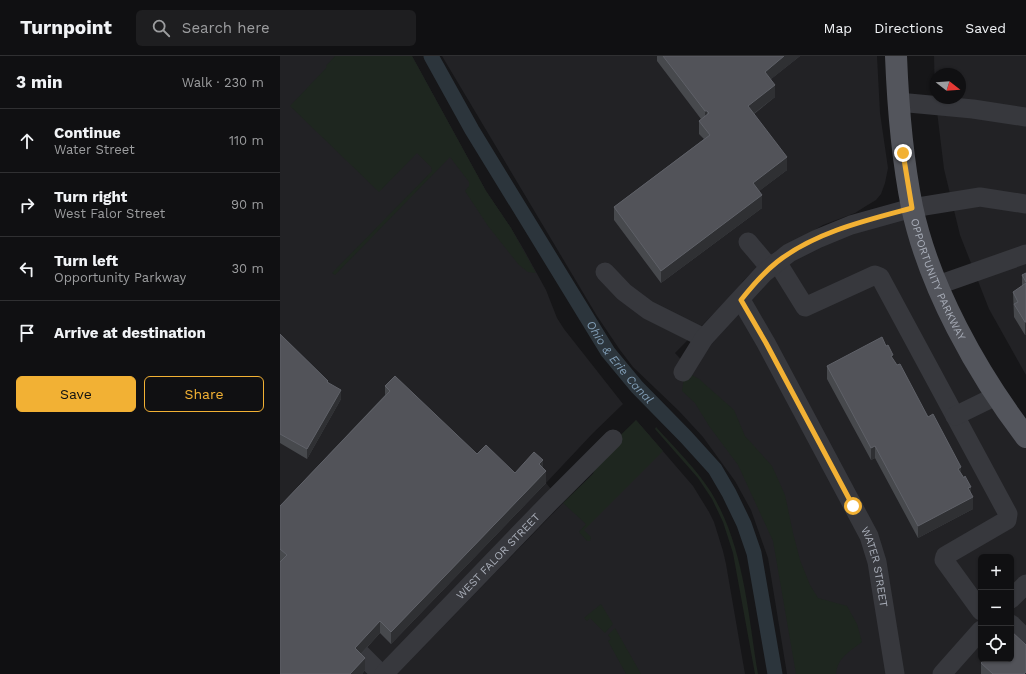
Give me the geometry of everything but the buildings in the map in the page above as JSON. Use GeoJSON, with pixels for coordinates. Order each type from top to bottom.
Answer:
{"type":"FeatureCollection","features":[{"type":"Feature","properties":{"kind":"main road","name":"OPPORTUNITY PARKWAY"},"geometry":{"type":"LineString","coordinates":[[896,56],[898,102],[903,153],[912,208],[924,248],[938,285],[968,351],[996,396],[1026,437]]}},
{"type":"Feature","properties":{"kind":"street"},"geometry":{"type":"LineString","coordinates":[[898,102],[973,109],[1026,118]]}},
{"type":"Feature","properties":{"kind":"street"},"geometry":{"type":"LineString","coordinates":[[683,372],[704,338],[773,265],[790,253],[830,233],[851,225],[912,208],[980,196],[1026,204]]}},
{"type":"Feature","properties":{"kind":"street"},"geometry":{"type":"LineString","coordinates":[[748,242],[773,265],[805,307],[875,275],[880,277],[1008,514],[1007,520],[945,556],[944,560],[978,607]]}},
{"type":"Feature","properties":{"kind":"street"},"geometry":{"type":"LineString","coordinates":[[938,285],[1026,254]]}},
{"type":"Feature","properties":{"kind":"street"},"geometry":{"type":"LineString","coordinates":[[605,272],[624,292],[648,310],[704,338]]}},
{"type":"Feature","properties":{"kind":"street","name":"WATER STREET"},"geometry":{"type":"LineString","coordinates":[[741,300],[766,343],[869,536],[877,562],[895,674]]}},
{"type":"Feature","properties":{"kind":"street"},"geometry":{"type":"LineString","coordinates":[[955,416],[996,396]]}},
{"type":"Feature","properties":{"kind":"street","name":"WEST FALOR STREET"},"geometry":{"type":"LineString","coordinates":[[383,674],[613,439]]}},
{"type":"Feature","properties":{"kind":"street"},"geometry":{"type":"LineString","coordinates":[[1014,596],[1026,584]]}},
{"type":"Feature","properties":{"kind":"street"},"geometry":{"type":"LineString","coordinates":[[1013,626],[1026,639]]}},
{"type":"Feature","properties":{"kind":"street"},"geometry":{"type":"LineString","coordinates":[[942,674],[978,633]]}},
{"type":"Feature","properties":{"kind":"street"},"geometry":{"type":"LineString","coordinates":[[361,654],[383,674]]}},
{"type":"Feature","properties":{"kind":"shaded area"},"geometry":{"type":"Polygon","coordinates":[[[280,56],[412,56],[486,191],[524,250],[546,290],[557,318],[623,404],[593,433],[546,483],[551,489],[372,674],[280,674],[280,56]]]}},
{"type":"Feature","properties":{"kind":"shaded area"},"geometry":{"type":"Polygon","coordinates":[[[335,56],[412,56],[486,191],[511,228],[536,273],[528,272],[519,265],[488,226],[465,191],[469,186],[469,182],[450,157],[335,275],[332,273],[432,171],[431,167],[417,153],[379,192],[290,106],[327,67],[326,66],[335,56]]]}},
{"type":"Feature","properties":{"kind":"shaded area"},"geometry":{"type":"Polygon","coordinates":[[[442,56],[877,56],[880,113],[888,168],[881,194],[876,200],[855,213],[823,225],[769,257],[743,281],[737,290],[675,353],[689,368],[770,272],[817,242],[909,214],[1026,446],[1026,674],[787,674],[768,558],[751,510],[735,481],[703,437],[679,411],[633,367],[597,316],[442,56]]]}},
{"type":"Feature","properties":{"kind":"shaded area"},"geometry":{"type":"Polygon","coordinates":[[[934,56],[1026,56],[1026,375],[989,309],[960,235],[944,169],[936,104],[966,104],[966,68],[934,68],[934,56]]]}},
{"type":"Feature","properties":{"kind":"shaded area"},"geometry":{"type":"Polygon","coordinates":[[[690,374],[699,379],[734,410],[745,436],[772,466],[785,495],[800,560],[810,585],[818,598],[847,606],[857,624],[862,642],[842,659],[837,668],[836,674],[796,674],[773,541],[738,465],[709,426],[695,403],[682,391],[684,376],[690,374]]]}},
{"type":"Feature","properties":{"kind":"shaded area"},"geometry":{"type":"Polygon","coordinates":[[[636,420],[693,486],[714,522],[726,564],[745,674],[397,674],[592,475],[636,420]]]}},
{"type":"Feature","properties":{"kind":"shaded area"},"geometry":{"type":"Polygon","coordinates":[[[636,420],[663,451],[584,530],[591,537],[590,541],[587,541],[579,532],[586,524],[563,503],[592,475],[600,455],[636,420]]]}},
{"type":"Feature","properties":{"kind":"shaded area"},"geometry":{"type":"Polygon","coordinates":[[[656,427],[699,475],[711,492],[722,513],[738,557],[758,674],[755,674],[733,553],[723,522],[712,499],[698,478],[655,429],[656,427]]]}},
{"type":"Feature","properties":{"kind":"shaded area"},"geometry":{"type":"Polygon","coordinates":[[[601,604],[613,624],[605,633],[590,618],[587,621],[584,618],[601,604]]]}},
{"type":"Feature","properties":{"kind":"shaded area"},"geometry":{"type":"Polygon","coordinates":[[[615,628],[641,674],[626,674],[608,641],[611,639],[608,635],[615,628]]]}},
{"type":"Feature","properties":{"kind":"waterway","name":"Ohio & Erie Canal"},"geometry":{"type":"LineString","coordinates":[[431,56],[472,130],[608,352],[637,387],[715,469],[729,493],[744,524],[754,553],[775,674]]}},
{"type":"Feature","properties":{"kind":"route"},"geometry":{"type":"LineString","coordinates":[[853,506],[766,343],[741,300],[764,273],[790,253],[830,233],[851,225],[912,208],[903,153]]}}]}
